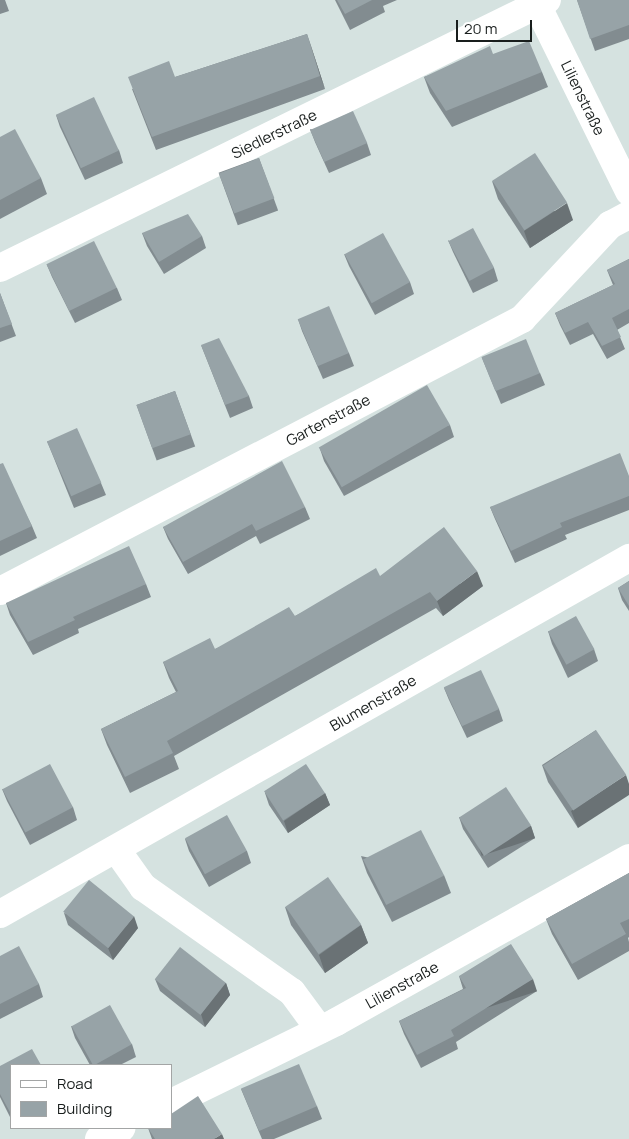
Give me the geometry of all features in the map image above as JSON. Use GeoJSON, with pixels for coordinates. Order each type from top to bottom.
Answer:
{"type":"FeatureCollection","features":[{"type":"Feature","properties":{"kind":"street","name":"Lilienstraße"},"geometry":{"type":"LineString","coordinates":[[542,2],[629,191]]}},
{"type":"Feature","properties":{"kind":"street","name":"Siedlerstraße"},"geometry":{"type":"LineString","coordinates":[[0,268],[542,2]]}},
{"type":"Feature","properties":{"kind":"street","name":"Gartenstraße"},"geometry":{"type":"LineString","coordinates":[[0,591],[522,319],[610,225],[629,215]]}},
{"type":"Feature","properties":{"kind":"street","name":"Blumenstraße"},"geometry":{"type":"LineString","coordinates":[[0,914],[629,558]]}},
{"type":"Feature","properties":{"kind":"street"},"geometry":{"type":"LineString","coordinates":[[116,849],[143,887],[292,992],[320,1030]]}},
{"type":"Feature","properties":{"kind":"street","name":"Lilienstraße"},"geometry":{"type":"LineString","coordinates":[[172,1104],[320,1030],[629,858]]}},
{"type":"Feature","properties":{"kind":"street"},"geometry":{"type":"LineString","coordinates":[[100,1139],[120,1129]]}},
{"type":"Feature","properties":{"kind":"building"},"geometry":{"type":"Polygon","coordinates":[[[337,0],[372,0],[345,14],[337,0]]]}},
{"type":"Feature","properties":{"kind":"building"},"geometry":{"type":"Polygon","coordinates":[[[577,0],[629,0],[629,25],[590,39],[577,0]]]}},
{"type":"Feature","properties":{"kind":"building"},"geometry":{"type":"Polygon","coordinates":[[[307,34],[320,76],[152,137],[128,77],[169,61],[175,77],[307,34]]]}},
{"type":"Feature","properties":{"kind":"building"},"geometry":{"type":"Polygon","coordinates":[[[529,41],[542,72],[446,111],[424,77],[490,46],[493,54],[529,41]]]}},
{"type":"Feature","properties":{"kind":"building"},"geometry":{"type":"Polygon","coordinates":[[[94,97],[119,150],[81,168],[56,115],[94,97]]]}},
{"type":"Feature","properties":{"kind":"building"},"geometry":{"type":"Polygon","coordinates":[[[353,111],[367,143],[324,162],[310,130],[353,111]]]}},
{"type":"Feature","properties":{"kind":"building"},"geometry":{"type":"Polygon","coordinates":[[[15,129],[41,178],[0,200],[0,137],[15,129]]]}},
{"type":"Feature","properties":{"kind":"building"},"geometry":{"type":"Polygon","coordinates":[[[535,153],[567,202],[524,230],[492,181],[535,153]]]}},
{"type":"Feature","properties":{"kind":"building"},"geometry":{"type":"Polygon","coordinates":[[[259,158],[274,198],[234,214],[219,173],[259,158]]]}},
{"type":"Feature","properties":{"kind":"building"},"geometry":{"type":"Polygon","coordinates":[[[188,214],[202,236],[159,262],[142,233],[188,214]]]}},
{"type":"Feature","properties":{"kind":"building"},"geometry":{"type":"Polygon","coordinates":[[[473,228],[494,268],[469,281],[448,241],[473,228]]]}},
{"type":"Feature","properties":{"kind":"building"},"geometry":{"type":"Polygon","coordinates":[[[383,233],[410,282],[372,303],[345,254],[383,233]]]}},
{"type":"Feature","properties":{"kind":"building"},"geometry":{"type":"Polygon","coordinates":[[[94,241],[117,288],[69,311],[46,264],[94,241]]]}},
{"type":"Feature","properties":{"kind":"building"},"geometry":{"type":"Polygon","coordinates":[[[629,259],[629,309],[612,318],[621,337],[602,346],[588,322],[565,333],[555,313],[615,284],[607,270],[629,259]]]}},
{"type":"Feature","properties":{"kind":"building"},"geometry":{"type":"Polygon","coordinates":[[[0,293],[12,324],[0,328],[0,293]]]}},
{"type":"Feature","properties":{"kind":"building"},"geometry":{"type":"Polygon","coordinates":[[[329,306],[349,353],[318,366],[298,319],[329,306]]]}},
{"type":"Feature","properties":{"kind":"building"},"geometry":{"type":"Polygon","coordinates":[[[219,338],[249,396],[225,405],[201,345],[219,338]]]}},
{"type":"Feature","properties":{"kind":"building"},"geometry":{"type":"Polygon","coordinates":[[[526,339],[540,373],[495,391],[481,357],[526,339]]]}},
{"type":"Feature","properties":{"kind":"building"},"geometry":{"type":"Polygon","coordinates":[[[427,385],[450,425],[342,487],[319,447],[427,385]]]}},
{"type":"Feature","properties":{"kind":"building"},"geometry":{"type":"Polygon","coordinates":[[[175,391],[191,434],[152,448],[136,405],[175,391]]]}},
{"type":"Feature","properties":{"kind":"building"},"geometry":{"type":"Polygon","coordinates":[[[77,428],[101,483],[71,496],[47,441],[77,428]]]}},
{"type":"Feature","properties":{"kind":"building"},"geometry":{"type":"Polygon","coordinates":[[[620,453],[629,476],[629,496],[560,523],[562,527],[511,551],[490,507],[620,453]]]}},
{"type":"Feature","properties":{"kind":"building"},"geometry":{"type":"Polygon","coordinates":[[[282,461],[305,507],[256,531],[252,524],[183,562],[163,527],[282,461]]]}},
{"type":"Feature","properties":{"kind":"building"},"geometry":{"type":"Polygon","coordinates":[[[3,463],[32,526],[0,541],[0,464],[3,463]]]}},
{"type":"Feature","properties":{"kind":"building"},"geometry":{"type":"Polygon","coordinates":[[[444,527],[477,571],[437,601],[430,592],[167,741],[173,753],[125,777],[101,729],[178,691],[163,662],[210,638],[215,649],[289,607],[295,616],[376,568],[380,576],[444,527]]]}},
{"type":"Feature","properties":{"kind":"building"},"geometry":{"type":"Polygon","coordinates":[[[129,546],[146,584],[73,617],[75,620],[28,642],[6,603],[129,546]]]}},
{"type":"Feature","properties":{"kind":"building"},"geometry":{"type":"Polygon","coordinates":[[[629,581],[629,606],[618,588],[629,581]]]}},
{"type":"Feature","properties":{"kind":"building"},"geometry":{"type":"Polygon","coordinates":[[[576,616],[594,649],[566,665],[548,632],[576,616]]]}},
{"type":"Feature","properties":{"kind":"building"},"geometry":{"type":"Polygon","coordinates":[[[481,670],[499,709],[462,726],[444,687],[481,670]]]}},
{"type":"Feature","properties":{"kind":"building"},"geometry":{"type":"Polygon","coordinates":[[[596,730],[626,775],[573,811],[543,766],[596,730]]]}},
{"type":"Feature","properties":{"kind":"building"},"geometry":{"type":"Polygon","coordinates":[[[50,764],[73,807],[25,833],[2,789],[50,764]]]}},
{"type":"Feature","properties":{"kind":"building"},"geometry":{"type":"Polygon","coordinates":[[[306,764],[325,793],[283,821],[264,791],[306,764]]]}},
{"type":"Feature","properties":{"kind":"building"},"geometry":{"type":"Polygon","coordinates":[[[506,787],[531,826],[484,856],[459,817],[506,787]]]}},
{"type":"Feature","properties":{"kind":"building"},"geometry":{"type":"Polygon","coordinates":[[[227,815],[247,851],[205,874],[185,838],[227,815]]]}},
{"type":"Feature","properties":{"kind":"building"},"geometry":{"type":"Polygon","coordinates":[[[421,830],[444,875],[386,905],[363,860],[421,830]]]}},
{"type":"Feature","properties":{"kind":"building"},"geometry":{"type":"Polygon","coordinates":[[[629,873],[629,919],[620,923],[626,934],[572,964],[546,919],[629,873]]]}},
{"type":"Feature","properties":{"kind":"building"},"geometry":{"type":"Polygon","coordinates":[[[328,877],[361,925],[319,954],[285,907],[328,877]]]}},
{"type":"Feature","properties":{"kind":"building"},"geometry":{"type":"Polygon","coordinates":[[[89,880],[134,917],[108,948],[63,912],[89,880]]]}},
{"type":"Feature","properties":{"kind":"building"},"geometry":{"type":"Polygon","coordinates":[[[511,944],[533,979],[451,1030],[454,1036],[417,1055],[399,1021],[466,988],[459,976],[511,944]]]}},
{"type":"Feature","properties":{"kind":"building"},"geometry":{"type":"Polygon","coordinates":[[[19,946],[39,984],[0,1004],[0,956],[19,946]]]}},
{"type":"Feature","properties":{"kind":"building"},"geometry":{"type":"Polygon","coordinates":[[[180,947],[226,983],[200,1015],[155,979],[180,947]]]}},
{"type":"Feature","properties":{"kind":"building"},"geometry":{"type":"Polygon","coordinates":[[[110,1005],[132,1044],[96,1064],[92,1064],[72,1026],[110,1005]]]}},
{"type":"Feature","properties":{"kind":"building"},"geometry":{"type":"Polygon","coordinates":[[[32,1049],[40,1064],[10,1064],[10,1112],[0,1094],[0,1066],[32,1049]]]}},
{"type":"Feature","properties":{"kind":"building"},"geometry":{"type":"Polygon","coordinates":[[[299,1064],[317,1106],[259,1131],[241,1089],[299,1064]]]}},
{"type":"Feature","properties":{"kind":"building"},"geometry":{"type":"Polygon","coordinates":[[[198,1096],[222,1134],[214,1139],[155,1139],[149,1129],[172,1129],[172,1113],[198,1096]]]}}]}
